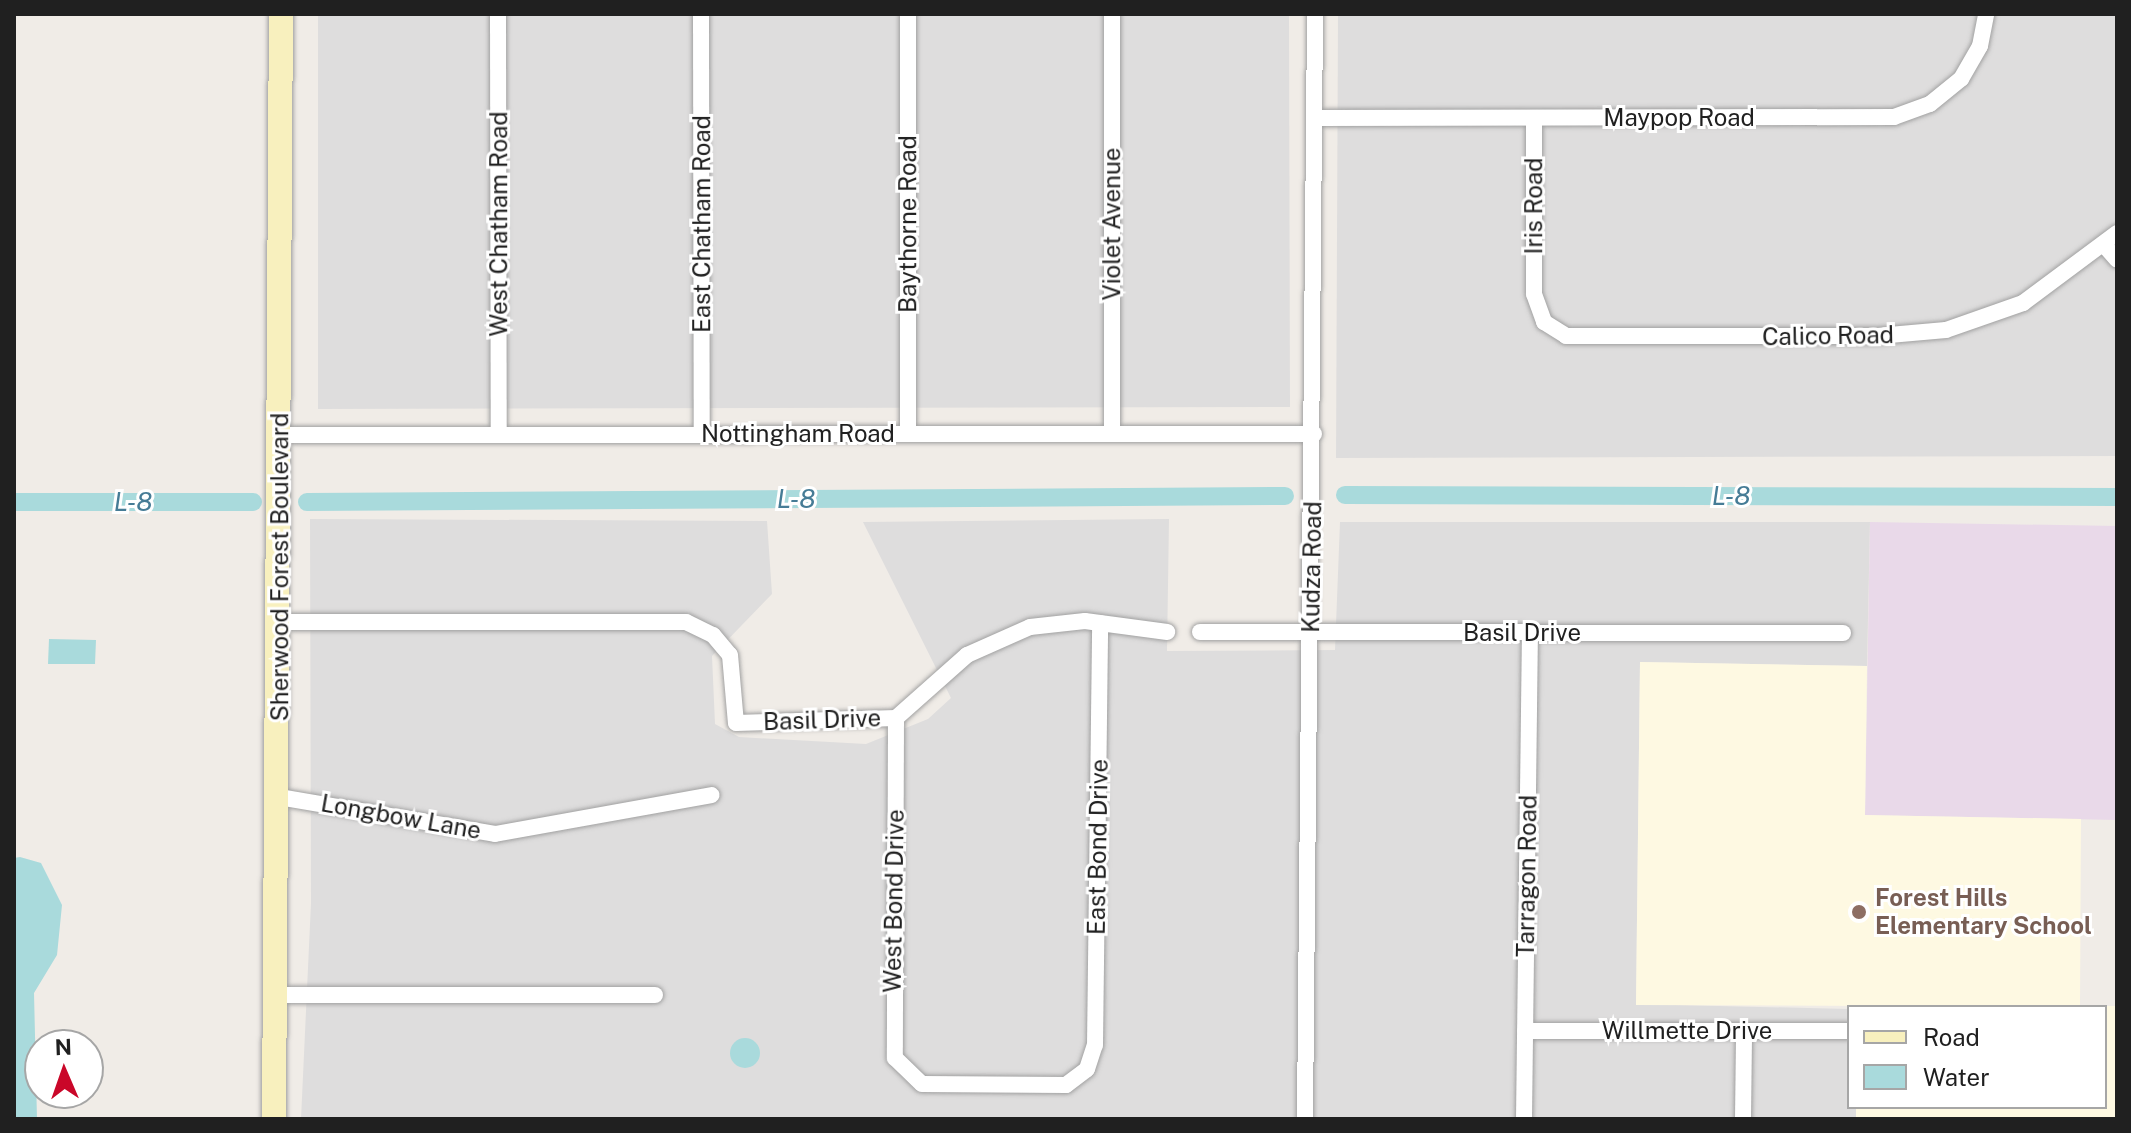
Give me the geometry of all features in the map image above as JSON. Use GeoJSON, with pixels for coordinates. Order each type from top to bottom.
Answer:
{"type":"FeatureCollection","features":[{"type":"Feature","properties":{"kind":"street","name":"Sherwood Forest Boulevard"},"geometry":{"type":"LineString","coordinates":[[274,1119],[279,797],[281,14]]}},
{"type":"Feature","properties":{"kind":"street","name":"West Chatham Road"},"geometry":{"type":"LineString","coordinates":[[498,14],[499,435]]}},
{"type":"Feature","properties":{"kind":"street","name":"East Chatham Road"},"geometry":{"type":"LineString","coordinates":[[701,14],[702,434]]}},
{"type":"Feature","properties":{"kind":"street","name":"Baythorne Road"},"geometry":{"type":"LineString","coordinates":[[908,14],[908,434]]}},
{"type":"Feature","properties":{"kind":"street","name":"Violet Avenue"},"geometry":{"type":"LineString","coordinates":[[1112,14],[1112,434]]}},
{"type":"Feature","properties":{"kind":"street","name":"Kudza Road"},"geometry":{"type":"LineString","coordinates":[[1305,1119],[1314,434],[1315,14]]}},
{"type":"Feature","properties":{"kind":"street","name":"Maypop Road"},"geometry":{"type":"LineString","coordinates":[[1315,118],[1906,114],[1961,79],[1980,46],[1986,14]]}},
{"type":"Feature","properties":{"kind":"street","name":"Iris Road"},"geometry":{"type":"LineString","coordinates":[[1534,118],[1534,294]]}},
{"type":"Feature","properties":{"kind":"street","name":"Calico Road"},"geometry":{"type":"LineString","coordinates":[[1534,294],[1544,322],[1578,337],[1905,336],[2023,303],[2111,239]]}},
{"type":"Feature","properties":{"kind":"street"},"geometry":{"type":"LineString","coordinates":[[2111,239],[2117,260]]}},
{"type":"Feature","properties":{"kind":"street","name":"Nottingham Road"},"geometry":{"type":"LineString","coordinates":[[281,435],[1314,434]]}},
{"type":"Feature","properties":{"kind":"street","name":"Basil Drive"},"geometry":{"type":"LineString","coordinates":[[280,622],[686,622],[730,655],[736,723],[896,718],[991,641],[1058,622],[1100,623],[1167,632]]}},
{"type":"Feature","properties":{"kind":"street","name":"East Bond Drive"},"geometry":{"type":"LineString","coordinates":[[911,1078],[934,1086],[1053,1087],[1087,1069],[1095,1045],[1100,623]]}},
{"type":"Feature","properties":{"kind":"street","name":"Basil Drive"},"geometry":{"type":"LineString","coordinates":[[1200,632],[1843,633]]}},
{"type":"Feature","properties":{"kind":"street","name":"Tarragon Road"},"geometry":{"type":"LineString","coordinates":[[1524,1119],[1530,634]]}},
{"type":"Feature","properties":{"kind":"street","name":"West Bond Drive"},"geometry":{"type":"LineString","coordinates":[[896,718],[892,1046],[911,1078]]}},
{"type":"Feature","properties":{"kind":"street","name":"Longbow Lane"},"geometry":{"type":"LineString","coordinates":[[279,797],[495,834],[712,795]]}},
{"type":"Feature","properties":{"kind":"street"},"geometry":{"type":"LineString","coordinates":[[276,995],[655,995]]}},
{"type":"Feature","properties":{"kind":"street","name":"Willmette Drive"},"geometry":{"type":"LineString","coordinates":[[1525,1031],[1847,1031]]}},
{"type":"Feature","properties":{"kind":"street"},"geometry":{"type":"LineString","coordinates":[[1743,1119],[1744,1031]]}},
{"type":"Feature","properties":{"kind":"shaded area"},"geometry":{"type":"Polygon","coordinates":[[[318,14],[1289,14],[1290,407],[318,409],[318,14]]]}},
{"type":"Feature","properties":{"kind":"shaded area"},"geometry":{"type":"Polygon","coordinates":[[[1338,14],[2117,14],[2117,456],[1336,458],[1338,14]]]}},
{"type":"Feature","properties":{"kind":"shaded area"},"geometry":{"type":"Polygon","coordinates":[[[310,519],[767,521],[772,594],[712,656],[715,724],[739,737],[866,744],[928,719],[951,698],[863,522],[1169,519],[1167,651],[1335,650],[1340,522],[1870,522],[1867,666],[1640,662],[1636,1004],[1847,1009],[1847,1109],[1856,1109],[1856,1119],[301,1119],[311,903],[310,519]]]}},
{"type":"Feature","properties":{"kind":"shaded area"},"geometry":{"type":"Polygon","coordinates":[[[1870,522],[2117,526],[2117,820],[1865,815],[1870,522]]]}},
{"type":"Feature","properties":{"kind":"shaded area","name":"Forest Hills Elementary School"},"geometry":{"type":"Polygon","coordinates":[[[1640,662],[1867,666],[1865,815],[2081,819],[2080,1005],[1636,1005],[1640,662]]]}},
{"type":"Feature","properties":{"kind":"shaded area","name":"Forest Hills Elementary School"},"geometry":{"type":"Polygon","coordinates":[[[2107,1006],[2117,1006],[2117,1119],[1856,1119],[1856,1109],[2107,1109],[2107,1006]]]}},
{"type":"Feature","properties":{"kind":"water"},"geometry":{"type":"Polygon","coordinates":[[[49,639],[96,640],[95,664],[48,664],[49,639]]]}},
{"type":"Feature","properties":{"kind":"water"},"geometry":{"type":"Polygon","coordinates":[[[14,858],[41,863],[62,905],[57,955],[34,993],[35,1029],[24,1029],[24,1109],[37,1109],[37,1119],[14,1119],[14,858]]]}},
{"type":"Feature","properties":{"kind":"water"},"geometry":{"type":"Polygon","coordinates":[[[745,1038],[756,1042],[760,1053],[756,1064],[745,1068],[734,1064],[730,1053],[734,1042],[745,1038]]]}},
{"type":"Feature","properties":{"kind":"waterway","name":"L-8"},"geometry":{"type":"LineString","coordinates":[[1345,495],[2117,497]]}},
{"type":"Feature","properties":{"kind":"waterway","name":"L-8"},"geometry":{"type":"LineString","coordinates":[[307,502],[1285,496]]}},
{"type":"Feature","properties":{"kind":"waterway","name":"L-8"},"geometry":{"type":"LineString","coordinates":[[14,502],[253,502]]}},
{"type":"Feature","properties":{"kind":"place","name":"Forest Hills Elementary School"},"geometry":{"type":"Point","coordinates":[1859,912]}}]}
